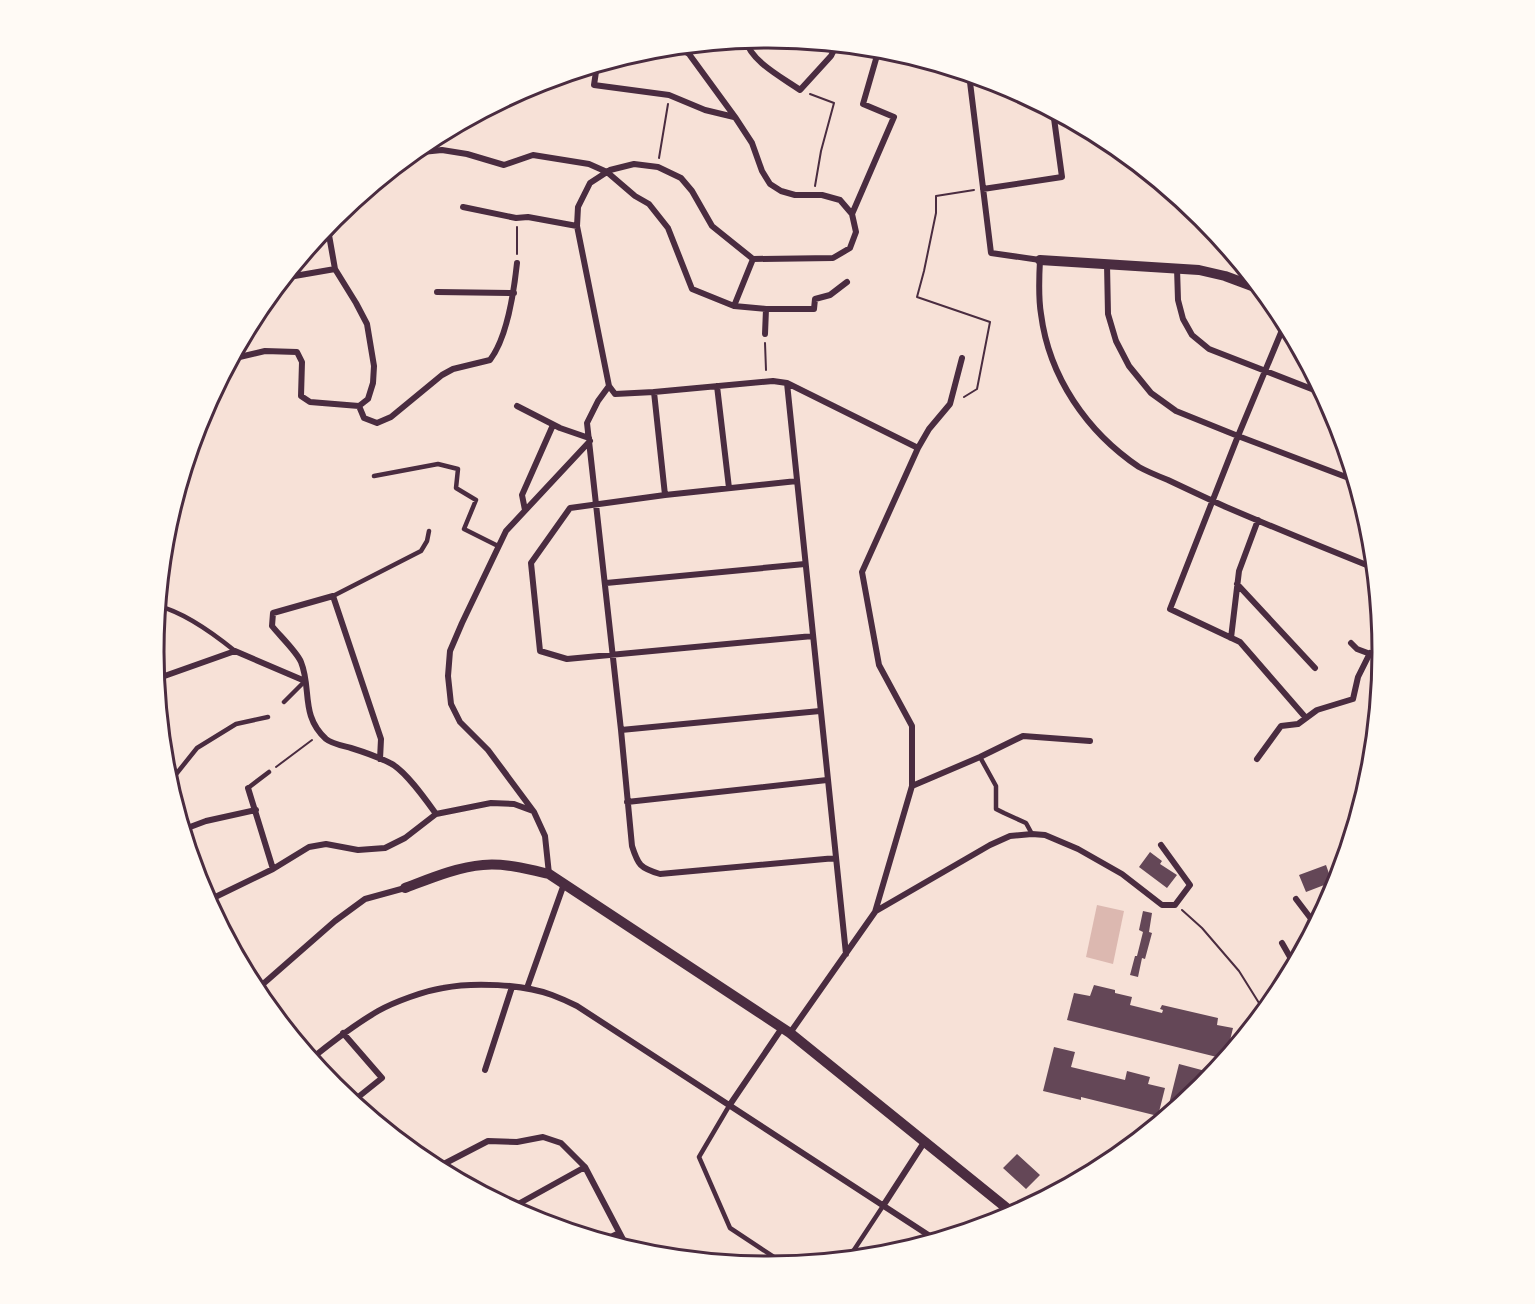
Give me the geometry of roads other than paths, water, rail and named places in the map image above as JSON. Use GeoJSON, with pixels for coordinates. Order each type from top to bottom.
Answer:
{"type":"FeatureCollection","features":[{"type":"Feature","properties":{"kind":"street"},"geometry":{"type":"LineString","coordinates":[[750,48],[758,60],[800,90],[833,52]]}},
{"type":"Feature","properties":{"kind":"street"},"geometry":{"type":"LineString","coordinates":[[689,54],[752,143],[762,171],[770,184],[795,195],[822,195],[840,200],[852,214],[856,232],[850,248],[833,258],[753,259],[712,226],[692,191],[681,178],[658,167],[634,164],[607,172],[590,183],[578,207],[577,226],[609,386],[615,394],[773,381],[787,383],[918,448]]}},
{"type":"Feature","properties":{"kind":"street"},"geometry":{"type":"LineString","coordinates":[[852,214],[894,117],[863,104],[876,59]]}},
{"type":"Feature","properties":{"kind":"street"},"geometry":{"type":"LineString","coordinates":[[596,73],[594,86],[669,95],[705,110],[735,117]]}},
{"type":"Feature","properties":{"kind":"street"},"geometry":{"type":"LineString","coordinates":[[970,83],[992,253],[1040,260],[1177,267],[1225,276],[1247,284]]}},
{"type":"Feature","properties":{"kind":"street"},"geometry":{"type":"LineString","coordinates":[[983,189],[1062,177],[1054,120]]}},
{"type":"Feature","properties":{"kind":"street"},"geometry":{"type":"LineString","coordinates":[[430,151],[442,150],[467,154],[504,165],[532,155],[589,164],[607,172],[635,196],[649,204],[668,228],[692,289],[734,306],[814,309],[815,299],[830,296],[848,282]]}},
{"type":"Feature","properties":{"kind":"street"},"geometry":{"type":"LineString","coordinates":[[463,207],[516,218],[528,217],[577,226]]}},
{"type":"Feature","properties":{"kind":"street"},"geometry":{"type":"LineString","coordinates":[[241,357],[265,351],[297,352],[302,362],[301,396],[310,402],[359,406],[368,399],[373,383],[374,366],[367,324],[334,269],[329,237]]}},
{"type":"Feature","properties":{"kind":"street"},"geometry":{"type":"LineString","coordinates":[[734,306],[753,259]]}},
{"type":"Feature","properties":{"kind":"street"},"geometry":{"type":"LineString","coordinates":[[1040,260],[1040,305],[1046,340],[1053,363],[1065,389],[1086,420],[1114,448],[1141,468],[1213,501],[1365,564]]}},
{"type":"Feature","properties":{"kind":"street"},"geometry":{"type":"LineString","coordinates":[[359,406],[364,418],[377,423],[391,417],[442,375],[453,369],[490,360],[498,350],[514,293],[517,263]]}},
{"type":"Feature","properties":{"kind":"street"},"geometry":{"type":"LineString","coordinates":[[1107,264],[1108,314],[1116,341],[1129,366],[1150,393],[1176,411],[1345,477]]}},
{"type":"Feature","properties":{"kind":"street"},"geometry":{"type":"LineString","coordinates":[[1177,267],[1178,300],[1183,319],[1192,335],[1209,349],[1311,388]]}},
{"type":"Feature","properties":{"kind":"street"},"geometry":{"type":"LineString","coordinates":[[295,276],[334,269]]}},
{"type":"Feature","properties":{"kind":"street"},"geometry":{"type":"LineString","coordinates":[[437,292],[514,293]]}},
{"type":"Feature","properties":{"kind":"street"},"geometry":{"type":"LineString","coordinates":[[765,334],[766,309]]}},
{"type":"Feature","properties":{"kind":"street"},"geometry":{"type":"LineString","coordinates":[[1281,333],[1170,609],[1240,642],[1306,718]]}},
{"type":"Feature","properties":{"kind":"street"},"geometry":{"type":"LineString","coordinates":[[729,1106],[846,955],[876,912],[912,786],[912,726],[879,665],[862,572],[918,448],[929,429],[950,404],[962,358]]}},
{"type":"Feature","properties":{"kind":"street"},"geometry":{"type":"LineString","coordinates":[[787,383],[846,955]]}},
{"type":"Feature","properties":{"kind":"street"},"geometry":{"type":"LineString","coordinates":[[609,386],[587,423],[606,583],[632,846],[637,862],[647,870],[660,874],[836,858]]}},
{"type":"Feature","properties":{"kind":"street"},"geometry":{"type":"LineString","coordinates":[[717,386],[729,488]]}},
{"type":"Feature","properties":{"kind":"street"},"geometry":{"type":"LineString","coordinates":[[654,392],[665,495]]}},
{"type":"Feature","properties":{"kind":"street"},"geometry":{"type":"LineString","coordinates":[[517,406],[554,425],[590,439]]}},
{"type":"Feature","properties":{"kind":"street"},"geometry":{"type":"LineString","coordinates":[[525,510],[522,495],[554,425]]}},
{"type":"Feature","properties":{"kind":"street"},"geometry":{"type":"LineString","coordinates":[[549,874],[544,836],[534,812],[488,750],[460,722],[452,704],[448,676],[450,651],[506,531],[590,439]]}},
{"type":"Feature","properties":{"kind":"street"},"geometry":{"type":"LineString","coordinates":[[797,481],[570,508],[531,563],[540,651],[567,659],[813,636]]}},
{"type":"Feature","properties":{"kind":"street"},"geometry":{"type":"LineString","coordinates":[[1231,638],[1239,571],[1258,520]]}},
{"type":"Feature","properties":{"kind":"street"},"geometry":{"type":"LineString","coordinates":[[606,583],[805,564]]}},
{"type":"Feature","properties":{"kind":"street"},"geometry":{"type":"LineString","coordinates":[[1238,584],[1315,668]]}},
{"type":"Feature","properties":{"kind":"street"},"geometry":{"type":"LineString","coordinates":[[380,759],[381,739],[333,596],[273,614],[272,626],[300,660],[307,705],[321,733],[327,740],[393,764],[416,787],[436,814]]}},
{"type":"Feature","properties":{"kind":"street"},"geometry":{"type":"LineString","coordinates":[[1257,759],[1281,726],[1298,723],[1317,710],[1353,699],[1358,677],[1370,653],[1357,649],[1351,643]]}},
{"type":"Feature","properties":{"kind":"street"},"geometry":{"type":"LineString","coordinates":[[165,677],[235,651],[305,681]]}},
{"type":"Feature","properties":{"kind":"street"},"geometry":{"type":"LineString","coordinates":[[621,730],[820,711]]}},
{"type":"Feature","properties":{"kind":"street"},"geometry":{"type":"LineString","coordinates":[[912,786],[1023,736],[1090,741]]}},
{"type":"Feature","properties":{"kind":"street"},"geometry":{"type":"LineString","coordinates":[[627,802],[828,780]]}},
{"type":"Feature","properties":{"kind":"street"},"geometry":{"type":"LineString","coordinates":[[248,788],[273,870]]}},
{"type":"Feature","properties":{"kind":"street"},"geometry":{"type":"LineString","coordinates":[[215,896],[273,870],[309,847],[326,844],[358,850],[385,848],[405,838],[436,814],[491,803],[514,804],[534,812]]}},
{"type":"Feature","properties":{"kind":"street"},"geometry":{"type":"LineString","coordinates":[[190,827],[206,821],[256,810]]}},
{"type":"Feature","properties":{"kind":"street"},"geometry":{"type":"LineString","coordinates":[[876,912],[990,845],[1010,836],[1032,834],[1045,835],[1078,849],[1122,874],[1162,905],[1175,905],[1190,885],[1161,845]]}},
{"type":"Feature","properties":{"kind":"street"},"geometry":{"type":"LineString","coordinates":[[263,984],[334,921],[365,899],[447,873],[483,865],[522,867],[549,874],[786,1031],[1006,1207]]}},
{"type":"Feature","properties":{"kind":"street"},"geometry":{"type":"LineString","coordinates":[[527,988],[564,884]]}},
{"type":"Feature","properties":{"kind":"street"},"geometry":{"type":"LineString","coordinates":[[1296,899],[1310,917]]}},
{"type":"Feature","properties":{"kind":"street"},"geometry":{"type":"LineString","coordinates":[[1282,943],[1290,956]]}},
{"type":"Feature","properties":{"kind":"street"},"geometry":{"type":"LineString","coordinates":[[317,1054],[343,1033],[379,1011],[409,998],[442,988],[479,985],[527,988],[551,994],[577,1006],[927,1234]]}},
{"type":"Feature","properties":{"kind":"street"},"geometry":{"type":"LineString","coordinates":[[485,1070],[512,987]]}},
{"type":"Feature","properties":{"kind":"street"},"geometry":{"type":"LineString","coordinates":[[343,1033],[382,1078],[359,1097]]}},
{"type":"Feature","properties":{"kind":"street"},"geometry":{"type":"LineString","coordinates":[[446,1163],[488,1141],[517,1142],[543,1137],[561,1143],[585,1167],[622,1238]]}},
{"type":"Feature","properties":{"kind":"street"},"geometry":{"type":"LineString","coordinates":[[883,1206],[925,1141]]}},
{"type":"Feature","properties":{"kind":"street"},"geometry":{"type":"LineString","coordinates":[[520,1203],[585,1167]]}},
{"type":"Feature","properties":{"kind":"street"},"geometry":{"type":"LineString","coordinates":[[614,1236],[620,1233]]}},
{"type":"Feature","properties":{"kind":"lane"},"geometry":{"type":"LineString","coordinates":[[374,476],[438,464],[458,469],[456,488],[476,500],[464,529],[498,546]]}},
{"type":"Feature","properties":{"kind":"lane"},"geometry":{"type":"LineString","coordinates":[[333,596],[421,550],[427,541],[429,531]]}},
{"type":"Feature","properties":{"kind":"lane"},"geometry":{"type":"LineString","coordinates":[[165,607],[215,635],[235,651]]}},
{"type":"Feature","properties":{"kind":"lane"},"geometry":{"type":"LineString","coordinates":[[284,702],[305,681]]}},
{"type":"Feature","properties":{"kind":"lane"},"geometry":{"type":"LineString","coordinates":[[176,774],[197,748],[236,724],[268,717]]}},
{"type":"Feature","properties":{"kind":"lane"},"geometry":{"type":"LineString","coordinates":[[980,757],[996,786],[996,809],[1026,823],[1032,834]]}},
{"type":"Feature","properties":{"kind":"lane"},"geometry":{"type":"LineString","coordinates":[[248,788],[269,772]]}},
{"type":"Feature","properties":{"kind":"lane"},"geometry":{"type":"LineString","coordinates":[[729,1106],[699,1157],[730,1228],[772,1256]]}},
{"type":"Feature","properties":{"kind":"lane"},"geometry":{"type":"LineString","coordinates":[[854,1250],[883,1206]]}}]}
